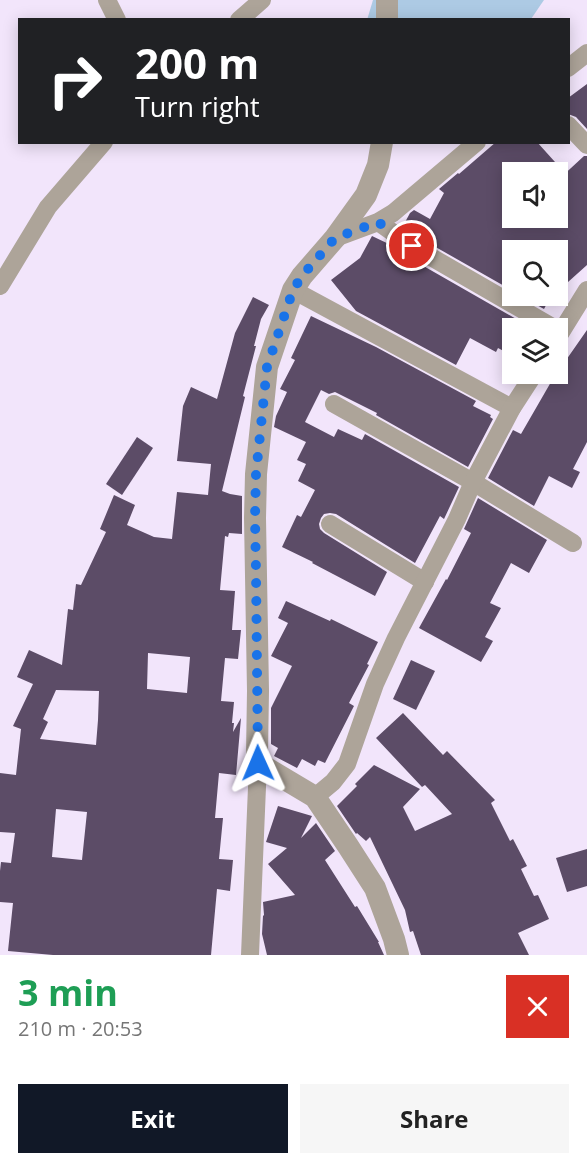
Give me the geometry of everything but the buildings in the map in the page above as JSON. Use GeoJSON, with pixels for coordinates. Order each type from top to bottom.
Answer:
{"type":"FeatureCollection","features":[{"type":"Feature","properties":{"kind":"street"},"geometry":{"type":"LineString","coordinates":[[107,0],[116,18]]}},
{"type":"Feature","properties":{"kind":"street"},"geometry":{"type":"LineString","coordinates":[[241,18],[262,0]]}},
{"type":"Feature","properties":{"kind":"street"},"geometry":{"type":"LineString","coordinates":[[387,0],[387,18]]}},
{"type":"Feature","properties":{"kind":"street"},"geometry":{"type":"LineString","coordinates":[[570,66],[587,53]]}},
{"type":"Feature","properties":{"kind":"street"},"geometry":{"type":"LineString","coordinates":[[570,127],[587,145]]}},
{"type":"Feature","properties":{"kind":"street"},"geometry":{"type":"LineString","coordinates":[[0,286],[48,207],[102,144]]}},
{"type":"Feature","properties":{"kind":"street"},"geometry":{"type":"LineString","coordinates":[[250,955],[258,763],[256,474],[267,367],[293,290],[366,195],[378,165],[382,144]]}},
{"type":"Feature","properties":{"kind":"street"},"geometry":{"type":"LineString","coordinates":[[335,238],[378,222],[393,213],[475,144]]}},
{"type":"Feature","properties":{"kind":"street"},"geometry":{"type":"LineString","coordinates":[[378,222],[412,246],[534,318]]}},
{"type":"Feature","properties":{"kind":"street"},"geometry":{"type":"LineString","coordinates":[[293,290],[512,408]]}},
{"type":"Feature","properties":{"kind":"street"},"geometry":{"type":"LineString","coordinates":[[568,318],[587,290]]}},
{"type":"Feature","properties":{"kind":"street"},"geometry":{"type":"LineString","coordinates":[[315,796],[333,782],[347,764],[375,684],[396,638],[457,519],[473,482],[512,408],[528,384]]}},
{"type":"Feature","properties":{"kind":"street"},"geometry":{"type":"LineString","coordinates":[[334,404],[473,482],[573,543]]}},
{"type":"Feature","properties":{"kind":"street"},"geometry":{"type":"LineString","coordinates":[[330,524],[425,582]]}},
{"type":"Feature","properties":{"kind":"street"},"geometry":{"type":"LineString","coordinates":[[258,763],[315,796],[375,888],[398,955]]}},
{"type":"Feature","properties":{"kind":"water"},"geometry":{"type":"Polygon","coordinates":[[[373,0],[544,0],[532,18],[368,18],[373,0]]]}},
{"type":"Feature","properties":{"kind":"route"},"geometry":{"type":"LineString","coordinates":[[258,763],[255,518],[256,474],[267,367],[293,290],[335,238],[378,222],[412,246]]}}]}
